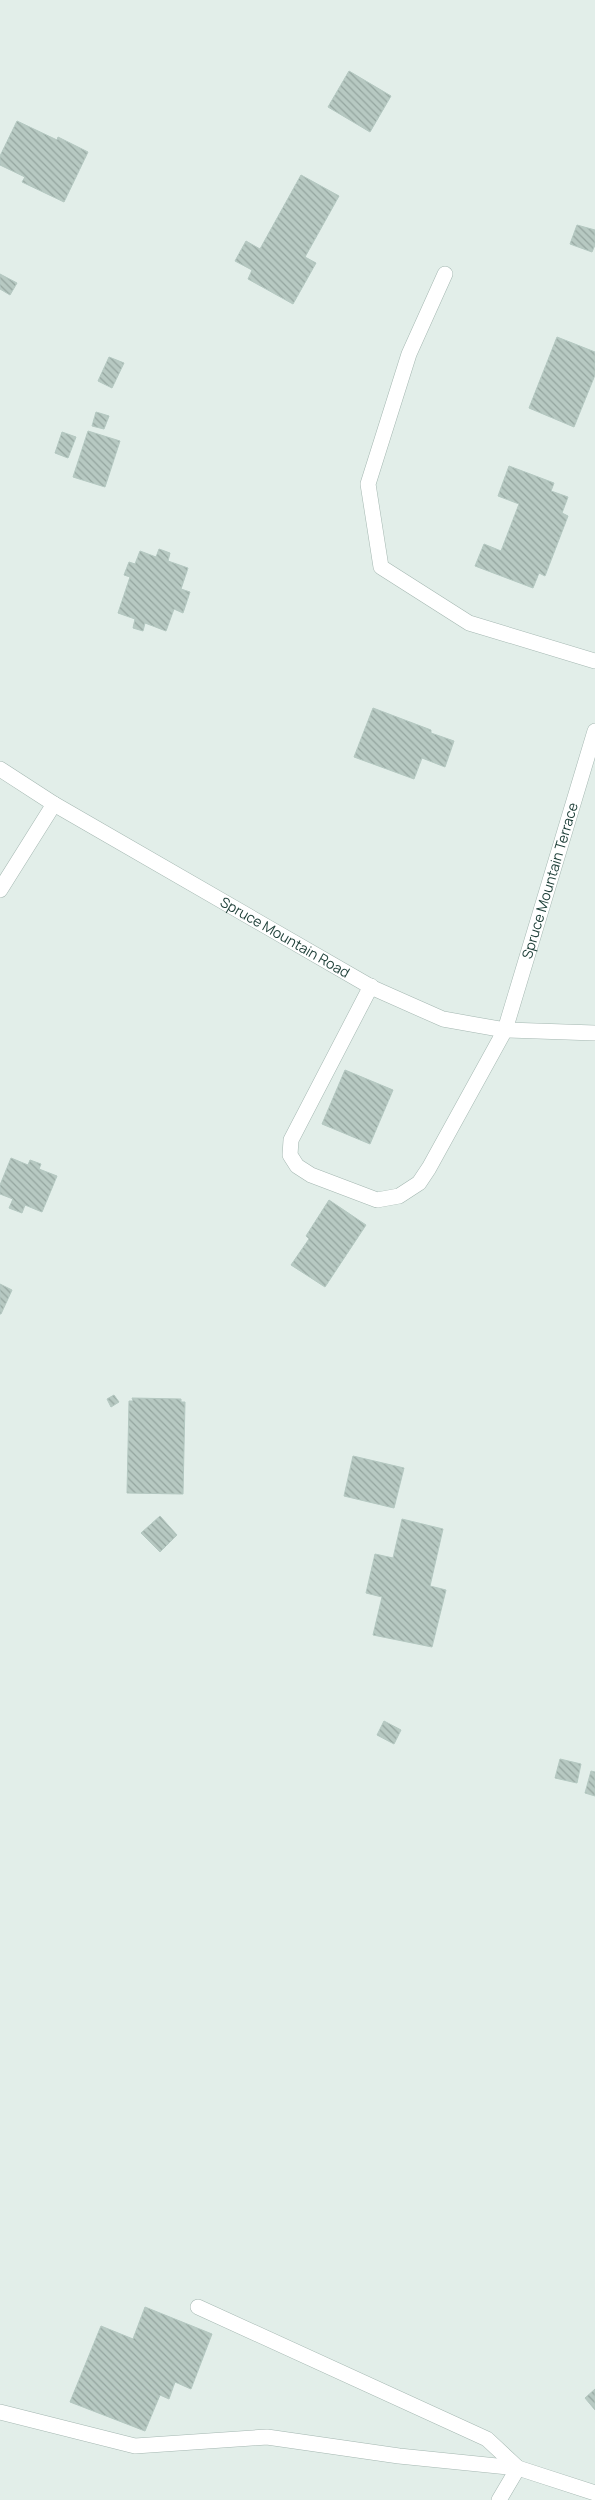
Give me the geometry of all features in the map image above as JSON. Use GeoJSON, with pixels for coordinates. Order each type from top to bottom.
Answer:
{"type":"FeatureCollection","features":[{"type":"Feature","properties":{"kind":"street"},"geometry":{"type":"LineString","coordinates":[[445,274],[409,354],[368,484],[381,567],[469,624],[595,661]]}},
{"type":"Feature","properties":{"kind":"street","name":"Spruce Mountain Terrace"},"geometry":{"type":"LineString","coordinates":[[371,986],[291,1140],[290,1155],[297,1166],[311,1175],[377,1200],[398,1196],[418,1183],[429,1168],[505,1030],[595,731]]}},
{"type":"Feature","properties":{"kind":"street","name":"Spruce Mountain Road"},"geometry":{"type":"LineString","coordinates":[[0,769],[54,804],[371,986],[443,1019],[505,1030],[595,1033]]}},
{"type":"Feature","properties":{"kind":"street"},"geometry":{"type":"LineString","coordinates":[[0,890],[54,804]]}},
{"type":"Feature","properties":{"kind":"street"},"geometry":{"type":"LineString","coordinates":[[198,2307],[487,2438],[518,2468]]}},
{"type":"Feature","properties":{"kind":"street"},"geometry":{"type":"LineString","coordinates":[[0,2412],[135,2446],[267,2436],[399,2456],[518,2468],[595,2493]]}},
{"type":"Feature","properties":{"kind":"street"},"geometry":{"type":"LineString","coordinates":[[500,2500],[518,2468]]}},
{"type":"Feature","properties":{"kind":"building"},"geometry":{"type":"Polygon","coordinates":[[[349,71],[391,96],[370,132],[328,107],[349,71]]]}},
{"type":"Feature","properties":{"kind":"building"},"geometry":{"type":"Polygon","coordinates":[[[17,121],[57,140],[58,137],[88,152],[64,202],[22,182],[25,177],[0,165],[0,156],[17,121]]]}},
{"type":"Feature","properties":{"kind":"building"},"geometry":{"type":"Polygon","coordinates":[[[301,175],[339,196],[305,257],[316,263],[293,304],[248,279],[252,270],[235,261],[246,241],[260,249],[301,175]]]}},
{"type":"Feature","properties":{"kind":"building"},"geometry":{"type":"Polygon","coordinates":[[[577,225],[595,230],[595,245],[592,252],[570,244],[577,225]]]}},
{"type":"Feature","properties":{"kind":"building"},"geometry":{"type":"Polygon","coordinates":[[[0,274],[17,283],[10,295],[0,289],[0,274]]]}},
{"type":"Feature","properties":{"kind":"building"},"geometry":{"type":"Polygon","coordinates":[[[557,337],[595,352],[595,375],[574,427],[529,408],[557,337]]]}},
{"type":"Feature","properties":{"kind":"building"},"geometry":{"type":"Polygon","coordinates":[[[109,357],[124,363],[112,388],[98,381],[109,357]]]}},
{"type":"Feature","properties":{"kind":"building"},"geometry":{"type":"Polygon","coordinates":[[[96,412],[109,416],[104,429],[92,426],[96,412]]]}},
{"type":"Feature","properties":{"kind":"building"},"geometry":{"type":"Polygon","coordinates":[[[88,431],[120,441],[105,487],[73,477],[88,431]]]}},
{"type":"Feature","properties":{"kind":"building"},"geometry":{"type":"Polygon","coordinates":[[[62,432],[76,437],[68,458],[55,453],[62,432]]]}},
{"type":"Feature","properties":{"kind":"building"},"geometry":{"type":"Polygon","coordinates":[[[509,466],[554,483],[551,491],[568,497],[562,513],[568,516],[545,576],[539,573],[533,588],[475,566],[484,544],[501,551],[519,504],[498,496],[509,466]]]}},
{"type":"Feature","properties":{"kind":"building"},"geometry":{"type":"Polygon","coordinates":[[[159,549],[170,553],[168,561],[188,568],[181,589],[190,592],[183,613],[174,609],[166,631],[145,623],[143,631],[133,628],[135,619],[118,613],[130,577],[124,575],[129,562],[135,564],[140,551],[156,557],[159,549]]]}},
{"type":"Feature","properties":{"kind":"building"},"geometry":{"type":"Polygon","coordinates":[[[373,708],[431,730],[431,733],[454,741],[445,767],[422,758],[414,779],[354,757],[373,708]]]}},
{"type":"Feature","properties":{"kind":"building"},"geometry":{"type":"Polygon","coordinates":[[[345,1070],[393,1090],[370,1144],[322,1124],[345,1070]]]}},
{"type":"Feature","properties":{"kind":"building"},"geometry":{"type":"Polygon","coordinates":[[[11,1158],[28,1165],[30,1160],[41,1164],[39,1169],[57,1176],[42,1212],[25,1205],[22,1213],[9,1208],[13,1199],[0,1194],[0,1185],[11,1158]]]}},
{"type":"Feature","properties":{"kind":"building"},"geometry":{"type":"Polygon","coordinates":[[[329,1200],[366,1225],[325,1287],[291,1265],[309,1239],[306,1236],[329,1200]]]}},
{"type":"Feature","properties":{"kind":"building"},"geometry":{"type":"Polygon","coordinates":[[[0,1284],[12,1290],[1,1314],[0,1314],[0,1284]]]}},
{"type":"Feature","properties":{"kind":"building"},"geometry":{"type":"Polygon","coordinates":[[[114,1395],[119,1402],[111,1407],[107,1399],[114,1395]]]}},
{"type":"Feature","properties":{"kind":"building"},"geometry":{"type":"Polygon","coordinates":[[[132,1398],[181,1399],[181,1402],[185,1402],[183,1494],[127,1493],[129,1401],[133,1401],[132,1398]]]}},
{"type":"Feature","properties":{"kind":"building"},"geometry":{"type":"Polygon","coordinates":[[[353,1456],[404,1468],[394,1508],[344,1496],[353,1456]]]}},
{"type":"Feature","properties":{"kind":"building"},"geometry":{"type":"Polygon","coordinates":[[[160,1516],[177,1535],[160,1552],[141,1533],[160,1516]]]}},
{"type":"Feature","properties":{"kind":"building"},"geometry":{"type":"Polygon","coordinates":[[[402,1519],[443,1529],[430,1586],[446,1590],[432,1647],[373,1635],[382,1597],[366,1593],[375,1554],[393,1558],[402,1519]]]}},
{"type":"Feature","properties":{"kind":"building"},"geometry":{"type":"Polygon","coordinates":[[[384,1721],[401,1730],[394,1744],[377,1735],[384,1721]]]}},
{"type":"Feature","properties":{"kind":"building"},"geometry":{"type":"Polygon","coordinates":[[[560,1759],[581,1764],[577,1783],[555,1778],[560,1759]]]}},
{"type":"Feature","properties":{"kind":"building"},"geometry":{"type":"Polygon","coordinates":[[[591,1771],[595,1772],[595,1796],[585,1793],[591,1771]]]}},
{"type":"Feature","properties":{"kind":"building"},"geometry":{"type":"Polygon","coordinates":[[[145,2307],[212,2334],[191,2389],[175,2382],[169,2399],[160,2395],[145,2431],[70,2402],[101,2326],[133,2339],[145,2307]]]}},
{"type":"Feature","properties":{"kind":"building"},"geometry":{"type":"Polygon","coordinates":[[[595,2389],[595,2410],[585,2398],[595,2389]]]}}]}
